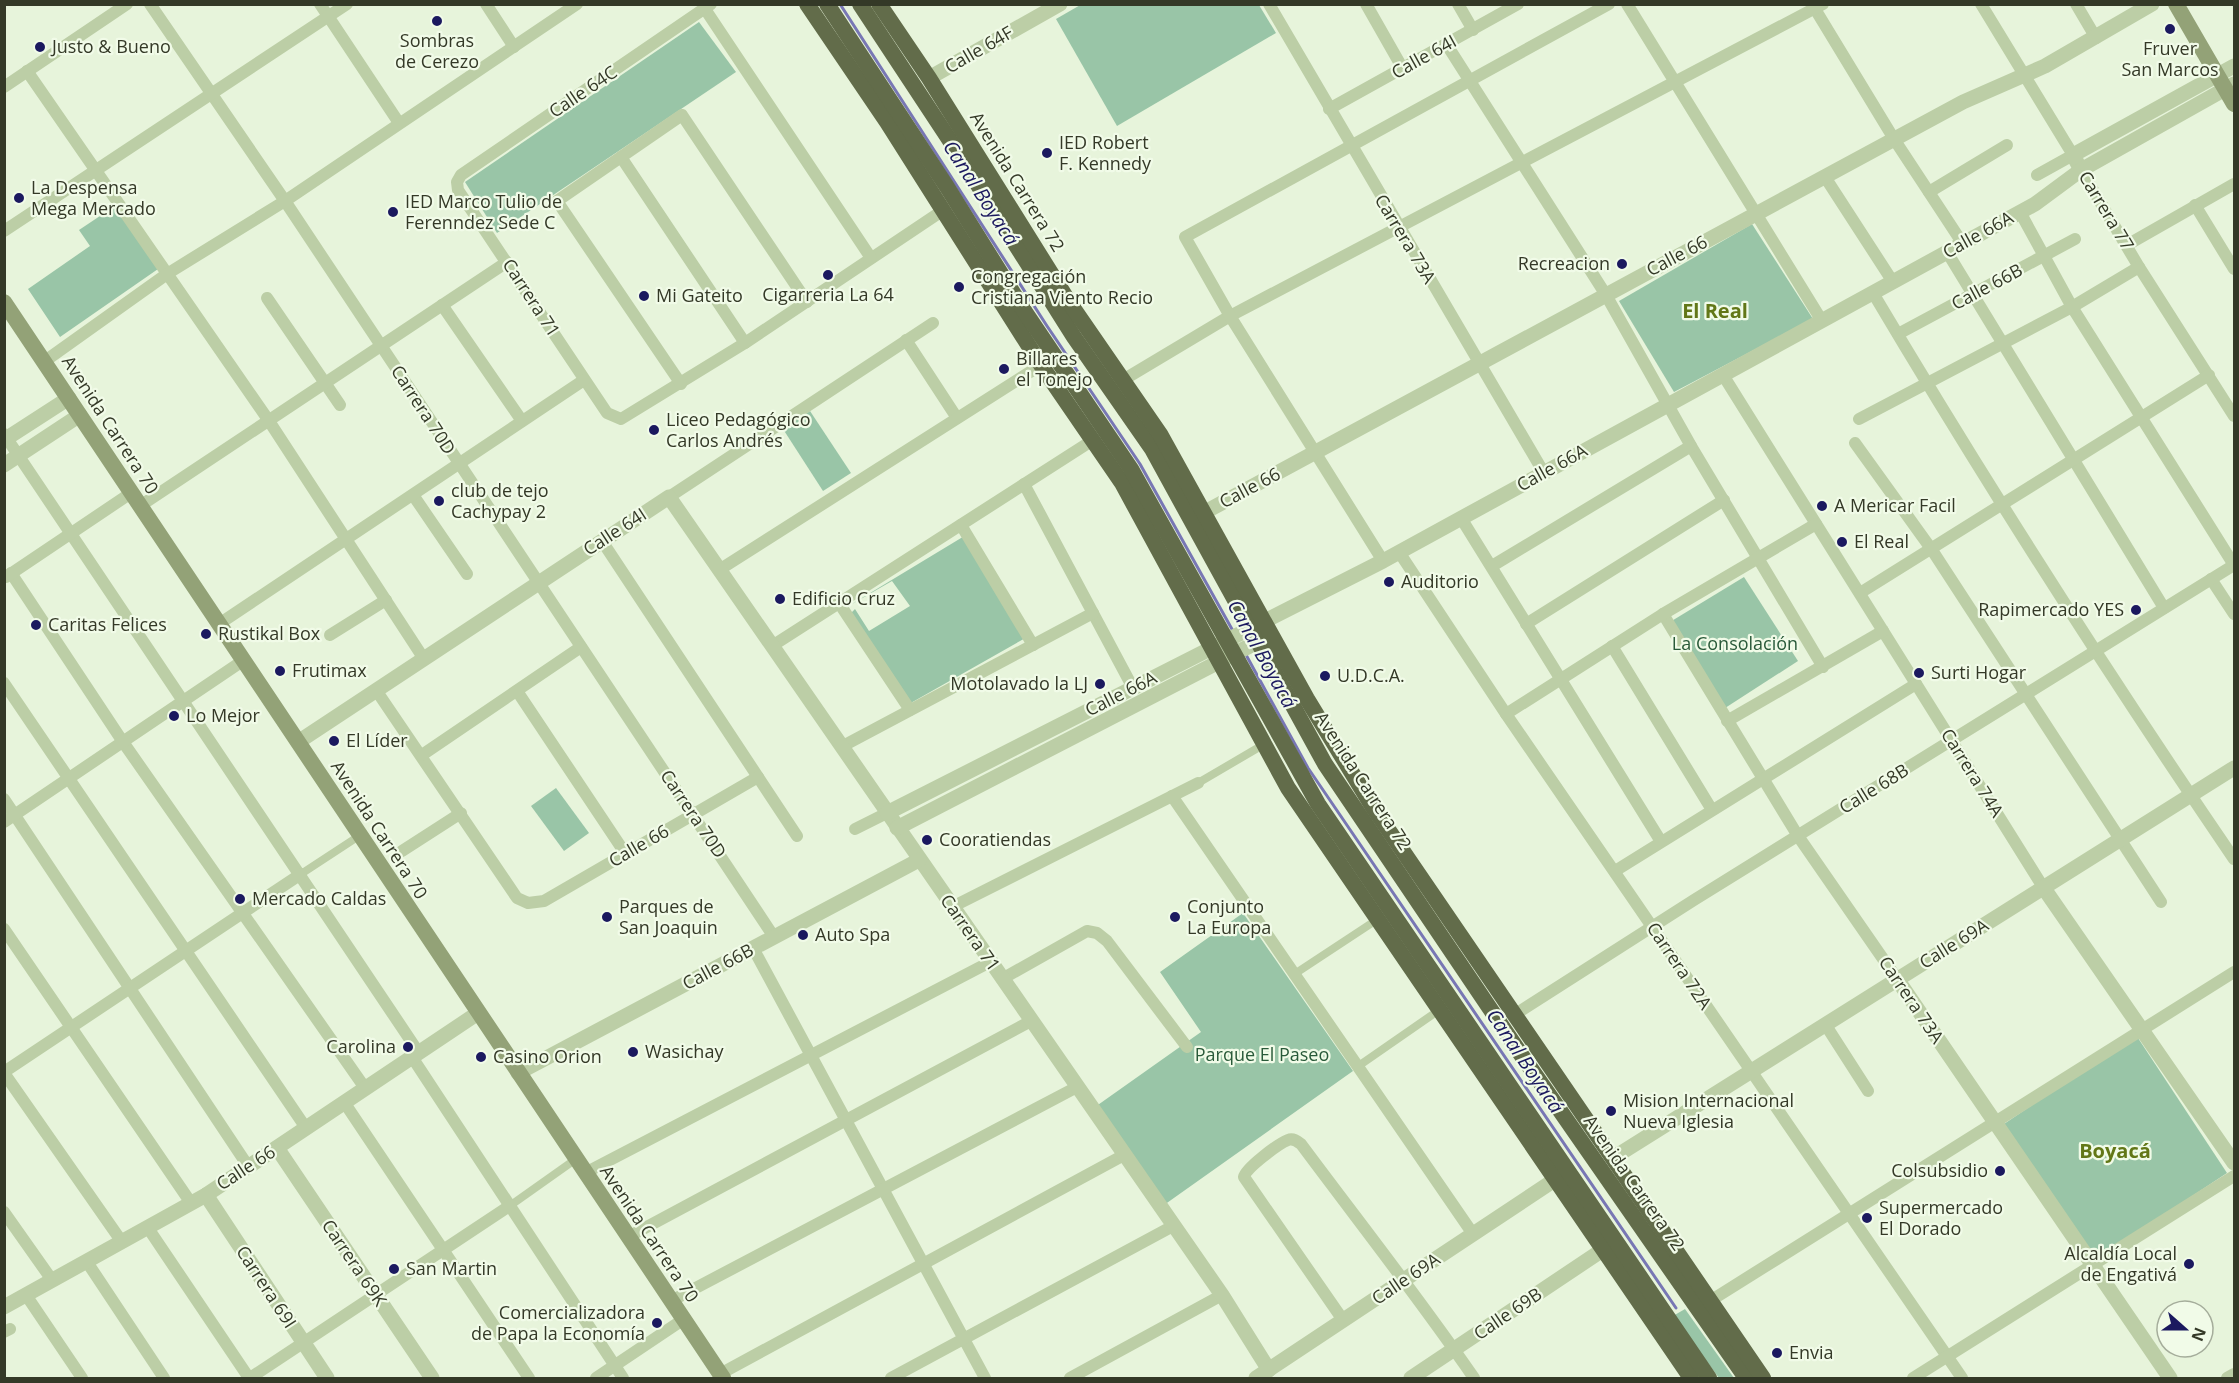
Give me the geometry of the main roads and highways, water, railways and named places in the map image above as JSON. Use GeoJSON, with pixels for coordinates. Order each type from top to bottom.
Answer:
{"type":"FeatureCollection","features":[{"type":"Feature","properties":{"kind":"highway","name":"Avenida Carrera 72"},"geometry":{"type":"LineString","coordinates":[[807,4],[1140,515],[1374,809],[1763,1378]]}},
{"type":"Feature","properties":{"kind":"highway","name":"Avenida Carrera 72"},"geometry":{"type":"LineString","coordinates":[[827,4],[1242,641],[1632,1215],[1746,1378]]}},
{"type":"Feature","properties":{"kind":"highway","name":"Avenida Carrera 72"},"geometry":{"type":"LineString","coordinates":[[860,4],[949,139],[1041,287],[1152,449],[1308,788],[1709,1378]]}},
{"type":"Feature","properties":{"kind":"highway","name":"Avenida Carrera 72"},"geometry":{"type":"LineString","coordinates":[[879,4],[1010,205],[1069,302],[1160,434],[1204,512],[1288,788],[1691,1378]]}},
{"type":"Feature","properties":{"kind":"highway"},"geometry":{"type":"LineString","coordinates":[[832,41],[859,52]]}},
{"type":"Feature","properties":{"kind":"highway"},"geometry":{"type":"LineString","coordinates":[[1009,235],[1010,205]]}},
{"type":"Feature","properties":{"kind":"highway"},"geometry":{"type":"LineString","coordinates":[[997,268],[998,299]]}},
{"type":"Feature","properties":{"kind":"highway"},"geometry":{"type":"LineString","coordinates":[[1041,287],[1069,302]]}},
{"type":"Feature","properties":{"kind":"highway"},"geometry":{"type":"LineString","coordinates":[[1408,964],[1409,936]]}},
{"type":"Feature","properties":{"kind":"highway"},"geometry":{"type":"LineString","coordinates":[[1632,1215],[1668,1239]]}},
{"type":"Feature","properties":{"kind":"highway"},"geometry":{"type":"LineString","coordinates":[[1604,1249],[1632,1265]]}},
{"type":"Feature","properties":{"kind":"main road"},"geometry":{"type":"LineString","coordinates":[[2176,4],[2226,82],[2235,104]]}},
{"type":"Feature","properties":{"kind":"main road","name":"Avenida Carrera 70"},"geometry":{"type":"LineString","coordinates":[[4,302],[721,1376]]}},
{"type":"Feature","properties":{"kind":"waterway","name":"Canal Boyacá"},"geometry":{"type":"LineString","coordinates":[[840,4],[1047,326],[1140,464],[1233,631]]}},
{"type":"Feature","properties":{"kind":"waterway","name":"Canal Boyacá"},"geometry":{"type":"LineString","coordinates":[[1245,653],[1308,768],[1676,1308]]}},
{"type":"Feature","properties":{"kind":"place","name":"Sombras de Cerezo"},"geometry":{"type":"Point","coordinates":[437,21]}},
{"type":"Feature","properties":{"kind":"place","name":"Fruver San Marcos"},"geometry":{"type":"Point","coordinates":[2170,29]}},
{"type":"Feature","properties":{"kind":"place","name":"Justo & Bueno"},"geometry":{"type":"Point","coordinates":[40,47]}},
{"type":"Feature","properties":{"kind":"place","name":"IED Robert F. Kennedy"},"geometry":{"type":"Point","coordinates":[1047,153]}},
{"type":"Feature","properties":{"kind":"place","name":"La Despensa Mega Mercado"},"geometry":{"type":"Point","coordinates":[19,198]}},
{"type":"Feature","properties":{"kind":"place","name":"IED Marco Tulio de Ferenndez Sede C"},"geometry":{"type":"Point","coordinates":[393,212]}},
{"type":"Feature","properties":{"kind":"place","name":"Recreacion"},"geometry":{"type":"Point","coordinates":[1622,264]}},
{"type":"Feature","properties":{"kind":"place","name":"Cigarreria La 64"},"geometry":{"type":"Point","coordinates":[828,275]}},
{"type":"Feature","properties":{"kind":"place","name":"Congregación Cristiana Viento Recio"},"geometry":{"type":"Point","coordinates":[959,287]}},
{"type":"Feature","properties":{"kind":"place","name":"Mi Gateito"},"geometry":{"type":"Point","coordinates":[644,296]}},
{"type":"Feature","properties":{"kind":"place","name":"Billares el Tonejo"},"geometry":{"type":"Point","coordinates":[1004,369]}},
{"type":"Feature","properties":{"kind":"place","name":"Liceo Pedagógico Carlos Andrés"},"geometry":{"type":"Point","coordinates":[654,430]}},
{"type":"Feature","properties":{"kind":"place","name":"club de tejo Cachypay 2"},"geometry":{"type":"Point","coordinates":[439,501]}},
{"type":"Feature","properties":{"kind":"place","name":"A Mericar Facil"},"geometry":{"type":"Point","coordinates":[1822,506]}},
{"type":"Feature","properties":{"kind":"place","name":"El Real"},"geometry":{"type":"Point","coordinates":[1842,542]}},
{"type":"Feature","properties":{"kind":"place","name":"Auditorio"},"geometry":{"type":"Point","coordinates":[1389,582]}},
{"type":"Feature","properties":{"kind":"place","name":"Edificio Cruz"},"geometry":{"type":"Point","coordinates":[780,599]}},
{"type":"Feature","properties":{"kind":"place","name":"Rapimercado YES"},"geometry":{"type":"Point","coordinates":[2136,610]}},
{"type":"Feature","properties":{"kind":"place","name":"Caritas Felices"},"geometry":{"type":"Point","coordinates":[36,625]}},
{"type":"Feature","properties":{"kind":"place","name":"Rustikal Box"},"geometry":{"type":"Point","coordinates":[206,634]}},
{"type":"Feature","properties":{"kind":"place","name":"Frutimax"},"geometry":{"type":"Point","coordinates":[280,671]}},
{"type":"Feature","properties":{"kind":"place","name":"Surti Hogar"},"geometry":{"type":"Point","coordinates":[1919,673]}},
{"type":"Feature","properties":{"kind":"place","name":"U.D.C.A."},"geometry":{"type":"Point","coordinates":[1325,676]}},
{"type":"Feature","properties":{"kind":"place","name":"Motolavado la LJ"},"geometry":{"type":"Point","coordinates":[1100,684]}},
{"type":"Feature","properties":{"kind":"place","name":"Lo Mejor"},"geometry":{"type":"Point","coordinates":[174,716]}},
{"type":"Feature","properties":{"kind":"place","name":"El Líder"},"geometry":{"type":"Point","coordinates":[334,741]}},
{"type":"Feature","properties":{"kind":"place","name":"Cooratiendas"},"geometry":{"type":"Point","coordinates":[927,840]}},
{"type":"Feature","properties":{"kind":"place","name":"Mercado Caldas"},"geometry":{"type":"Point","coordinates":[240,899]}},
{"type":"Feature","properties":{"kind":"place","name":"Parques de San Joaquin"},"geometry":{"type":"Point","coordinates":[607,917]}},
{"type":"Feature","properties":{"kind":"place","name":"Conjunto La Europa"},"geometry":{"type":"Point","coordinates":[1175,917]}},
{"type":"Feature","properties":{"kind":"place","name":"Auto Spa"},"geometry":{"type":"Point","coordinates":[803,935]}},
{"type":"Feature","properties":{"kind":"place","name":"Carolina"},"geometry":{"type":"Point","coordinates":[408,1047]}},
{"type":"Feature","properties":{"kind":"place","name":"Wasichay"},"geometry":{"type":"Point","coordinates":[633,1052]}},
{"type":"Feature","properties":{"kind":"place","name":"Casino Orion"},"geometry":{"type":"Point","coordinates":[481,1057]}},
{"type":"Feature","properties":{"kind":"place","name":"Mision Internacional Nueva Iglesia"},"geometry":{"type":"Point","coordinates":[1611,1111]}},
{"type":"Feature","properties":{"kind":"place","name":"Colsubsidio"},"geometry":{"type":"Point","coordinates":[2000,1171]}},
{"type":"Feature","properties":{"kind":"place","name":"Supermercado El Dorado"},"geometry":{"type":"Point","coordinates":[1867,1218]}},
{"type":"Feature","properties":{"kind":"place","name":"Alcaldía Local de Engativá"},"geometry":{"type":"Point","coordinates":[2189,1264]}},
{"type":"Feature","properties":{"kind":"place","name":"San Martin"},"geometry":{"type":"Point","coordinates":[394,1269]}},
{"type":"Feature","properties":{"kind":"place","name":"Comercializadora de Papa la Economía"},"geometry":{"type":"Point","coordinates":[657,1323]}},
{"type":"Feature","properties":{"kind":"place","name":"Envia"},"geometry":{"type":"Point","coordinates":[1777,1353]}},
{"type":"Feature","properties":{"kind":"district","name":"El Real"},"geometry":{"type":"Point","coordinates":[1715,311]}},
{"type":"Feature","properties":{"kind":"district","name":"Boyacá"},"geometry":{"type":"Point","coordinates":[2115,1151]}},
{"type":"Feature","properties":{"kind":"park label","name":"La Consolación"},"geometry":{"type":"Point","coordinates":[1735,644]}},
{"type":"Feature","properties":{"kind":"park label","name":"Parque El Paseo"},"geometry":{"type":"Point","coordinates":[1262,1055]}}]}
